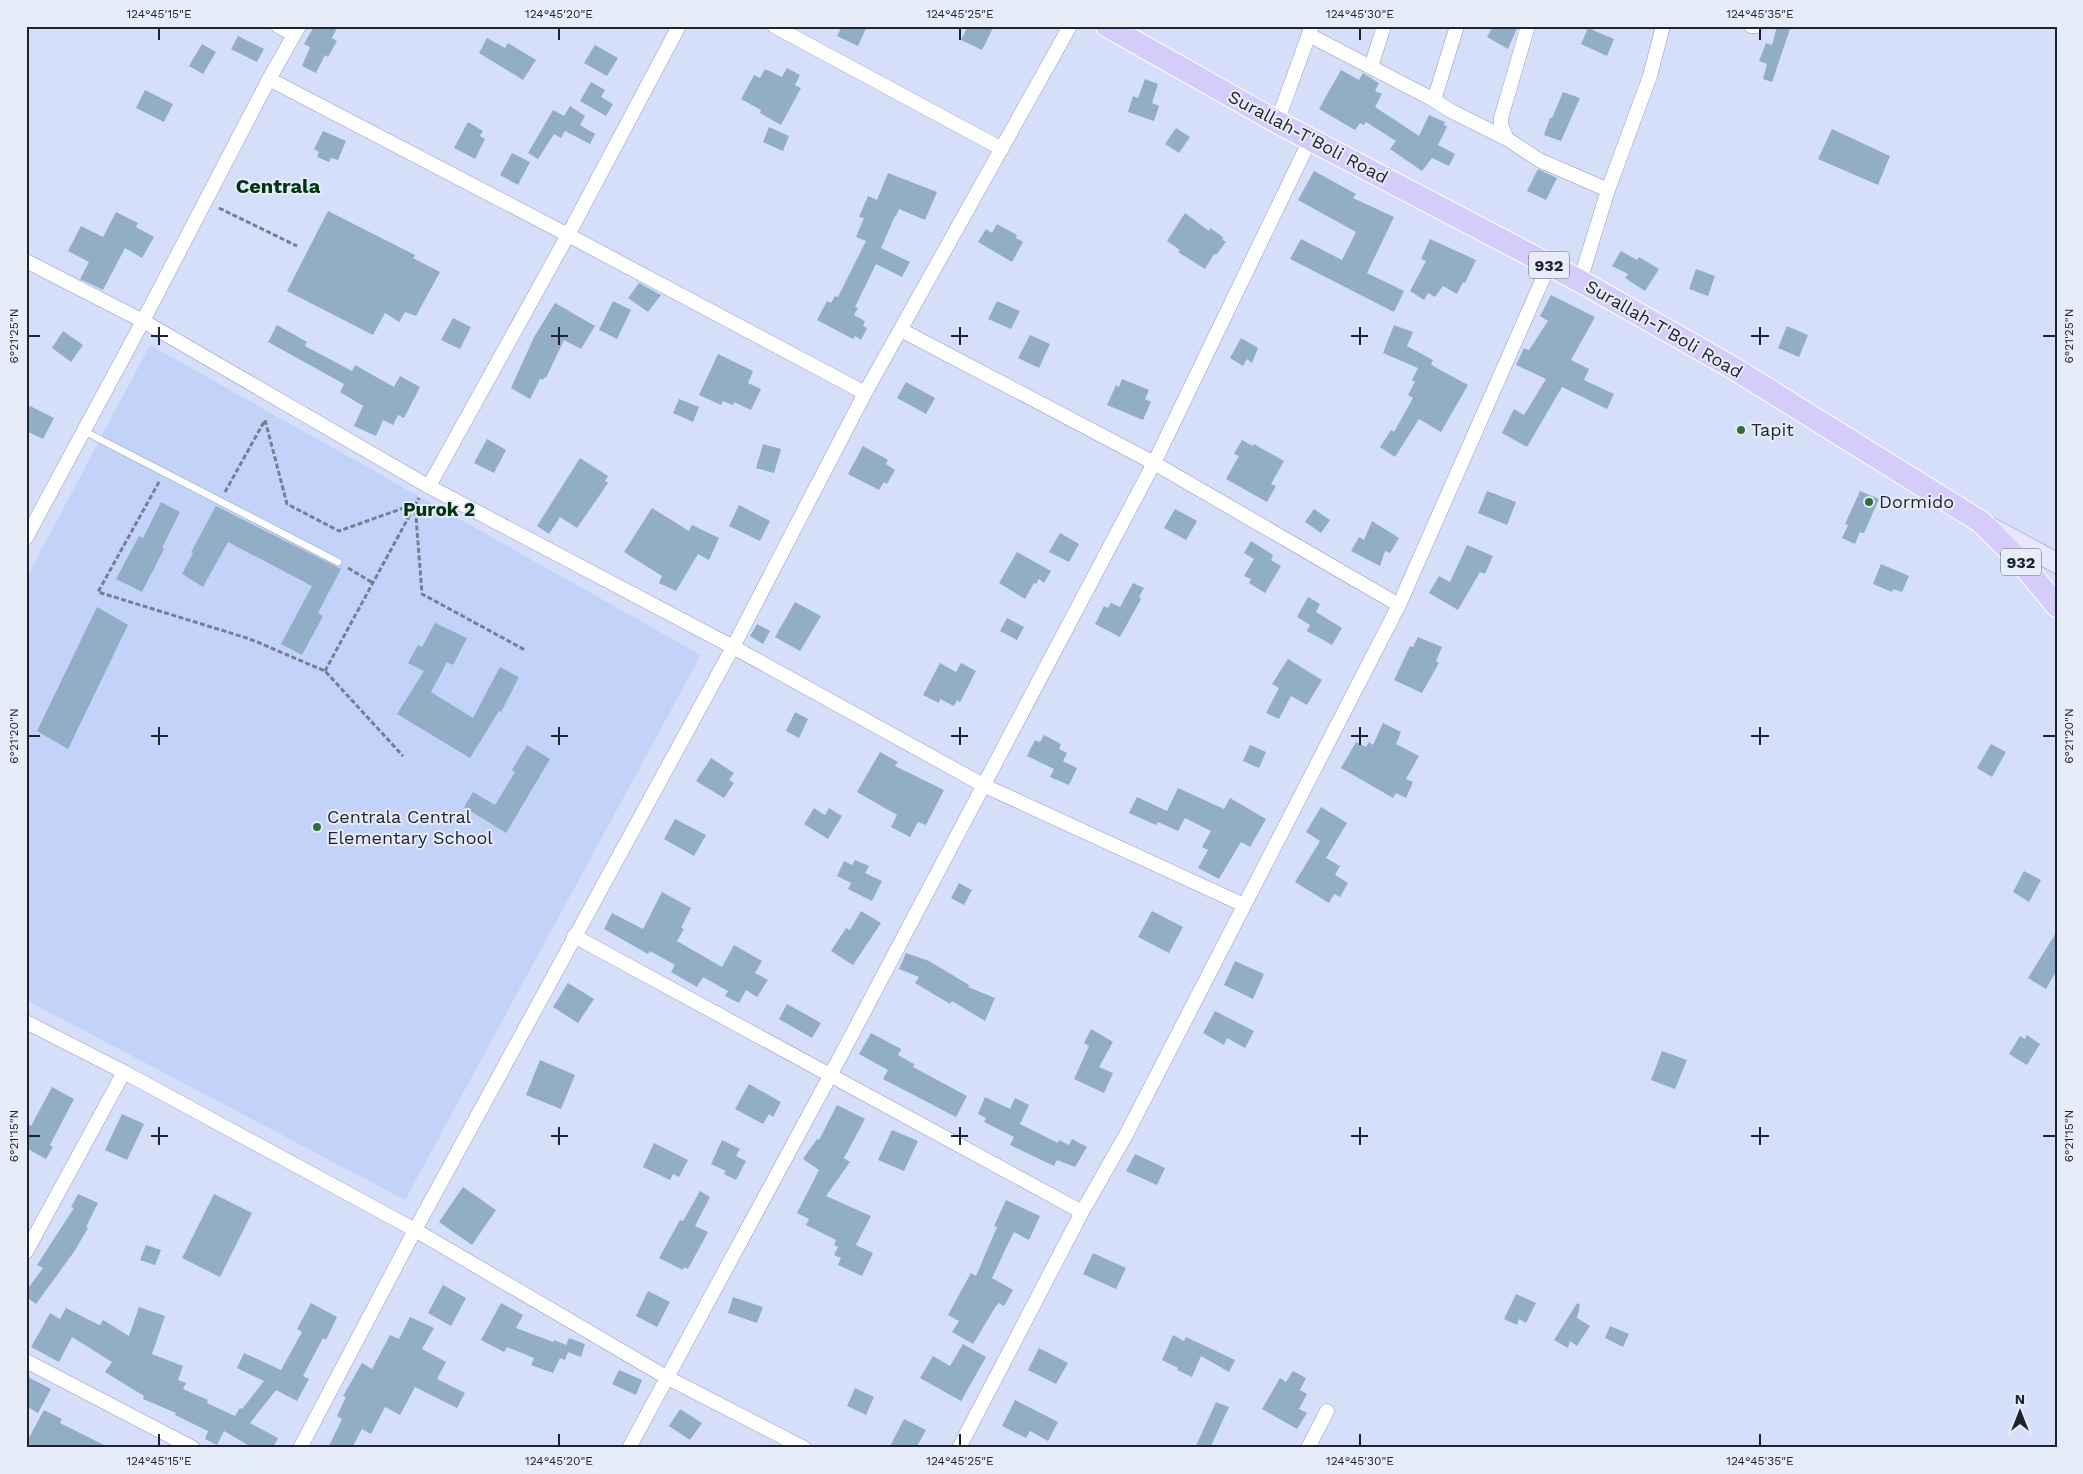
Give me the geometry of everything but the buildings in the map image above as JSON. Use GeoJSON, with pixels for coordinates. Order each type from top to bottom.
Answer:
{"type":"FeatureCollection","features":[{"type":"Feature","properties":{"kind":"main road","name":"Surallah-T'Boli Road"},"geometry":{"type":"LineString","coordinates":[[1107,26],[1276,122],[1580,281],[1730,366],[1981,522],[2019,560],[2057,606]]}},
{"type":"Feature","properties":{"kind":"street"},"geometry":{"type":"LineString","coordinates":[[26,538],[143,321],[268,79],[296,31],[278,26]]}},
{"type":"Feature","properties":{"kind":"street"},"geometry":{"type":"LineString","coordinates":[[428,486],[568,235],[678,26]]}},
{"type":"Feature","properties":{"kind":"street"},"geometry":{"type":"LineString","coordinates":[[774,26],[1002,150]]}},
{"type":"Feature","properties":{"kind":"street"},"geometry":{"type":"LineString","coordinates":[[300,1448],[574,936],[733,647],[865,393],[902,330],[1070,26]]}},
{"type":"Feature","properties":{"kind":"street"},"geometry":{"type":"LineString","coordinates":[[1371,67],[1384,26]]}},
{"type":"Feature","properties":{"kind":"street"},"geometry":{"type":"LineString","coordinates":[[1434,100],[1457,26]]}},
{"type":"Feature","properties":{"kind":"street"},"geometry":{"type":"LineString","coordinates":[[1507,138],[1501,125],[1501,118],[1528,26]]}},
{"type":"Feature","properties":{"kind":"street"},"geometry":{"type":"LineString","coordinates":[[1580,281],[1608,190],[1650,76],[1663,26]]}},
{"type":"Feature","properties":{"kind":"street"},"geometry":{"type":"LineString","coordinates":[[1751,26],[1756,26]]}},
{"type":"Feature","properties":{"kind":"street"},"geometry":{"type":"LineString","coordinates":[[1276,122],[1310,31],[1451,111],[1507,138],[1539,160],[1608,190]]}},
{"type":"Feature","properties":{"kind":"street"},"geometry":{"type":"LineString","coordinates":[[268,79],[568,235],[865,393]]}},
{"type":"Feature","properties":{"kind":"street"},"geometry":{"type":"LineString","coordinates":[[629,1448],[985,786],[1154,463],[1310,140]]}},
{"type":"Feature","properties":{"kind":"street"},"geometry":{"type":"LineString","coordinates":[[26,261],[143,321],[428,486],[733,647],[985,786],[1244,905]]}},
{"type":"Feature","properties":{"kind":"street"},"geometry":{"type":"LineString","coordinates":[[959,1448],[1082,1212],[1127,1133],[1399,605],[1548,265]]}},
{"type":"Feature","properties":{"kind":"street"},"geometry":{"type":"LineString","coordinates":[[902,330],[1154,463],[1399,605]]}},
{"type":"Feature","properties":{"kind":"street"},"geometry":{"type":"LineString","coordinates":[[1981,522],[2057,563]]}},
{"type":"Feature","properties":{"kind":"street"},"geometry":{"type":"LineString","coordinates":[[574,936],[1082,1212]]}},
{"type":"Feature","properties":{"kind":"street"},"geometry":{"type":"LineString","coordinates":[[26,1022],[124,1072],[416,1230],[666,1377],[804,1448]]}},
{"type":"Feature","properties":{"kind":"street"},"geometry":{"type":"LineString","coordinates":[[26,1252],[124,1072]]}},
{"type":"Feature","properties":{"kind":"street"},"geometry":{"type":"LineString","coordinates":[[26,1361],[193,1448]]}},
{"type":"Feature","properties":{"kind":"street"},"geometry":{"type":"LineString","coordinates":[[1308,1448],[1327,1411]]}},
{"type":"Feature","properties":{"kind":"lane"},"geometry":{"type":"LineString","coordinates":[[84,431],[338,562]]}},
{"type":"Feature","properties":{"kind":"path"},"geometry":{"type":"LineString","coordinates":[[205,202],[297,246]]}},
{"type":"Feature","properties":{"kind":"path"},"geometry":{"type":"LineString","coordinates":[[220,501],[264,420],[287,504],[339,531],[416,504]]}},
{"type":"Feature","properties":{"kind":"path"},"geometry":{"type":"LineString","coordinates":[[164,472],[98,592],[250,639],[325,671],[403,756]]}},
{"type":"Feature","properties":{"kind":"path"},"geometry":{"type":"LineString","coordinates":[[325,671],[416,504],[428,486]]}},
{"type":"Feature","properties":{"kind":"path"},"geometry":{"type":"LineString","coordinates":[[416,504],[422,594],[525,650]]}},
{"type":"Feature","properties":{"kind":"path"},"geometry":{"type":"LineString","coordinates":[[338,562],[373,583]]}},
{"type":"Feature","properties":{"kind":"shaded area","name":"Centrala Central Elementary School"},"geometry":{"type":"Polygon","coordinates":[[[150,345],[701,655],[405,1200],[26,1000],[26,579],[150,345]]]}},
{"type":"Feature","properties":{"kind":"place","name":"Tapit"},"geometry":{"type":"Point","coordinates":[1741,430]}},
{"type":"Feature","properties":{"kind":"place","name":"Dormido"},"geometry":{"type":"Point","coordinates":[1869,502]}},
{"type":"Feature","properties":{"kind":"place","name":"Centrala Central Elementary School"},"geometry":{"type":"Point","coordinates":[317,827]}},
{"type":"Feature","properties":{"kind":"district","name":"Centrala"},"geometry":{"type":"Point","coordinates":[278,186]}},
{"type":"Feature","properties":{"kind":"district","name":"Purok 2"},"geometry":{"type":"Point","coordinates":[439,509]}}]}
